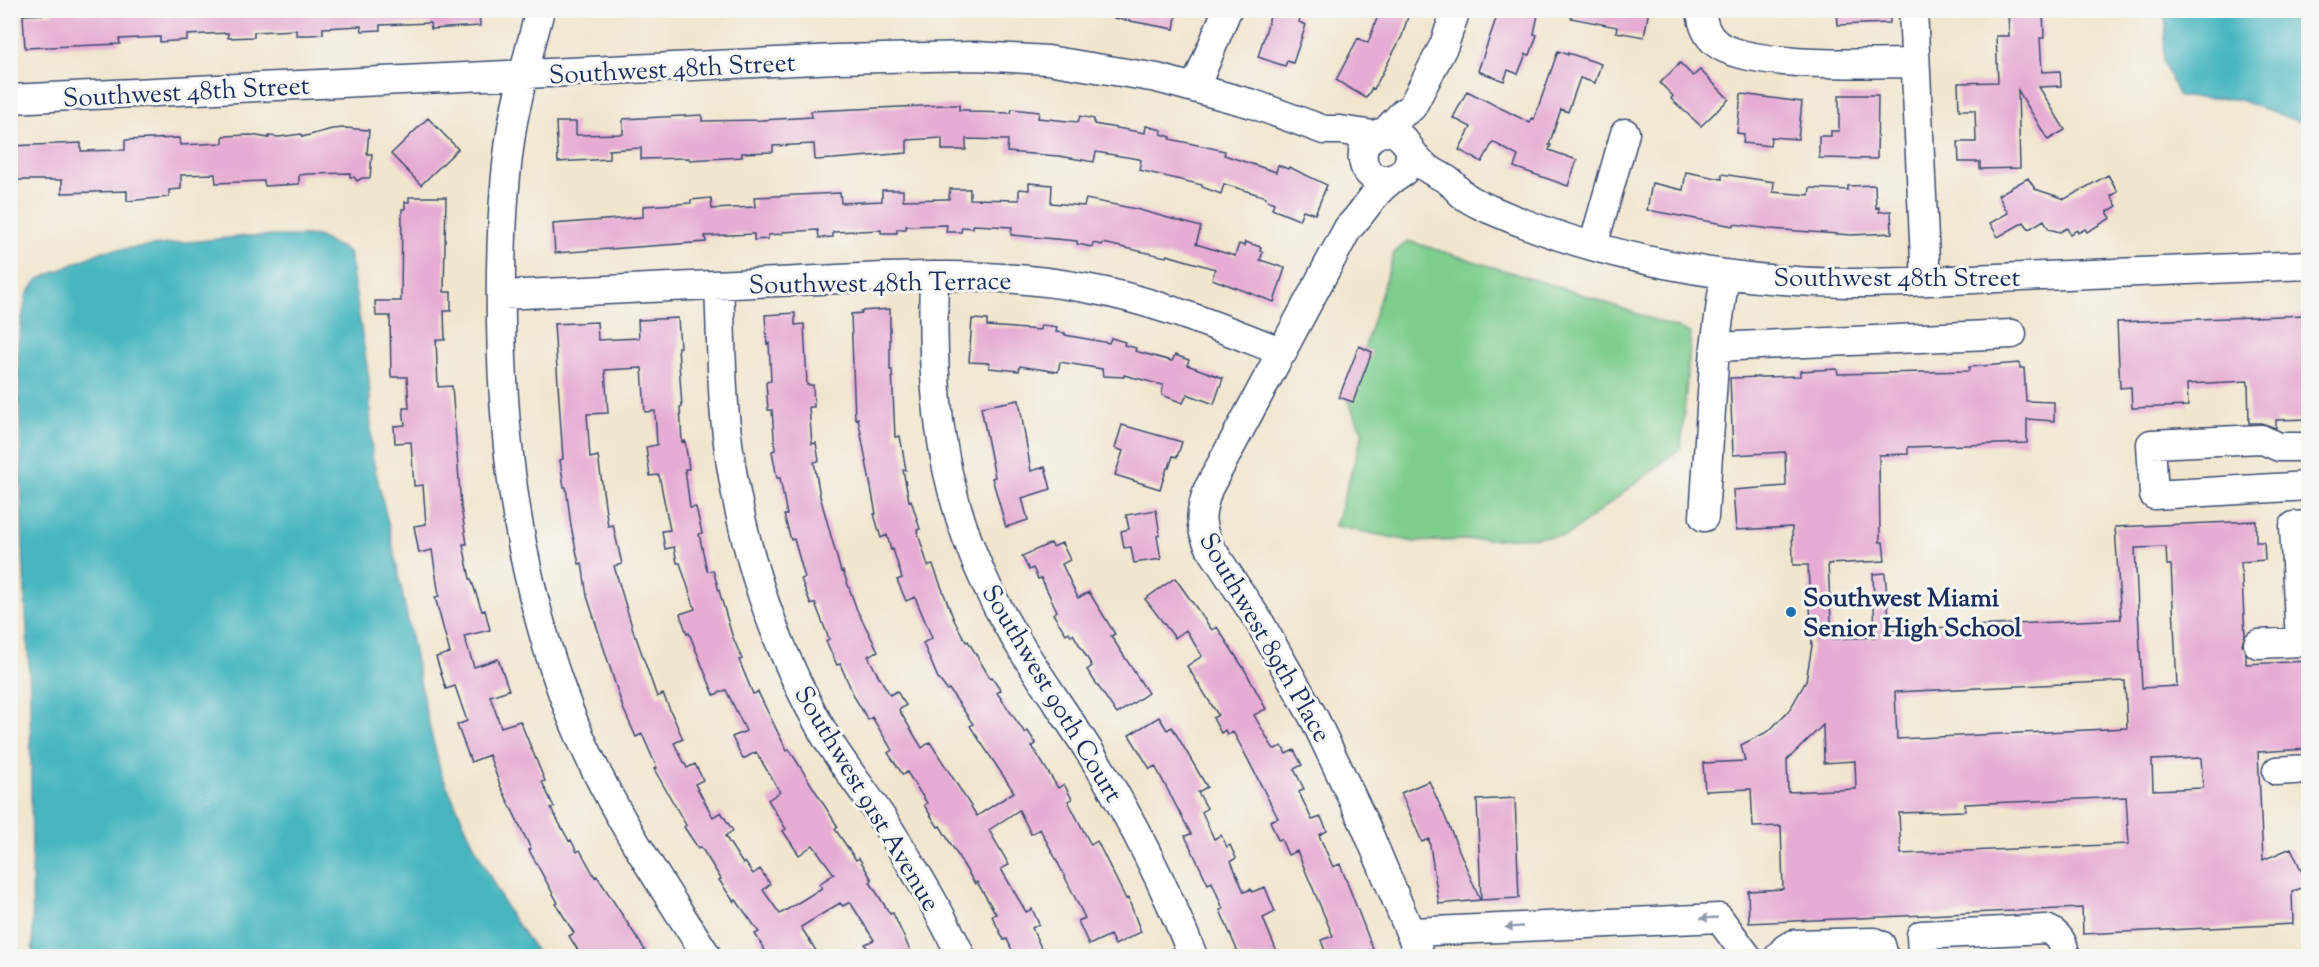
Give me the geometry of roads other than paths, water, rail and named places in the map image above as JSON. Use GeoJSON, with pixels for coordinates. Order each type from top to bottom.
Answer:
{"type":"FeatureCollection","features":[{"type":"Feature","properties":{"kind":"street"},"geometry":{"type":"LineString","coordinates":[[540,10],[512,129],[506,177],[501,295],[502,372],[511,485],[524,559],[541,625],[570,713],[604,786],[649,868],[707,957]]}},
{"type":"Feature","properties":{"kind":"street"},"geometry":{"type":"LineString","coordinates":[[1196,88],[1227,10]]}},
{"type":"Feature","properties":{"kind":"street","name":"Southwest 89th Place"},"geometry":{"type":"LineString","coordinates":[[1415,944],[1333,754],[1316,720],[1278,652],[1223,569],[1202,532],[1200,520],[1208,489],[1348,228],[1348,210],[1356,193],[1387,155],[1403,113],[1412,107],[1444,45],[1456,10]]}},
{"type":"Feature","properties":{"kind":"street"},"geometry":{"type":"LineString","coordinates":[[1701,10],[1710,38],[1732,52],[1773,59],[1833,63],[1915,63]]}},
{"type":"Feature","properties":{"kind":"street"},"geometry":{"type":"LineString","coordinates":[[1912,10],[1926,280]]}},
{"type":"Feature","properties":{"kind":"street","name":"Southwest 48th Street"},"geometry":{"type":"LineString","coordinates":[[10,99],[836,59],[975,56],[1048,60],[1086,65],[1196,88],[1261,107],[1324,130],[1340,130],[1387,155],[1428,170],[1449,181],[1462,195],[1521,222],[1593,246],[1682,267],[1725,274],[1764,279],[1847,283],[2308,265]]}},
{"type":"Feature","properties":{"kind":"street"},"geometry":{"type":"LineString","coordinates":[[1593,246],[1626,133]]}},
{"type":"Feature","properties":{"kind":"street"},"geometry":{"type":"LineString","coordinates":[[1704,517],[1715,347],[1725,274]]}},
{"type":"Feature","properties":{"kind":"street","name":"Southwest 48th Terrace"},"geometry":{"type":"LineString","coordinates":[[501,295],[934,276],[1014,278],[1087,288],[1149,303],[1185,314],[1283,352]]}},
{"type":"Feature","properties":{"kind":"street","name":"Southwest 90th Court"},"geometry":{"type":"LineString","coordinates":[[934,276],[933,358],[938,428],[949,480],[968,542],[1003,619],[1096,761],[1125,812],[1143,846],[1193,957]]}},
{"type":"Feature","properties":{"kind":"street","name":"Southwest 91st Avenue"},"geometry":{"type":"LineString","coordinates":[[719,285],[723,384],[730,453],[743,528],[765,602],[795,676],[824,733],[911,864],[961,957]]}},
{"type":"Feature","properties":{"kind":"street"},"geometry":{"type":"LineString","coordinates":[[1715,347],[2012,334]]}},
{"type":"Feature","properties":{"kind":"street"},"geometry":{"type":"LineString","coordinates":[[2308,447],[2279,447],[2260,439],[2151,444],[2154,495],[2308,486]]}},
{"type":"Feature","properties":{"kind":"street"},"geometry":{"type":"LineString","coordinates":[[2258,644],[2304,641],[2294,526],[2308,525]]}},
{"type":"Feature","properties":{"kind":"street"},"geometry":{"type":"LineString","coordinates":[[2277,771],[2308,769]]}},
{"type":"Feature","properties":{"kind":"street"},"geometry":{"type":"LineString","coordinates":[[1415,944],[1719,918],[1747,957]]}},
{"type":"Feature","properties":{"kind":"street"},"geometry":{"type":"LineString","coordinates":[[1922,957],[1921,935],[2046,929],[2054,932],[2062,940],[2065,957]]}},
{"type":"Feature","properties":{"kind":"street"},"geometry":{"type":"LineString","coordinates":[[1779,957],[1786,948],[1794,944],[1874,942],[1881,945],[1884,957]]}},
{"type":"Feature","properties":{"kind":"water"},"geometry":{"type":"Polygon","coordinates":[[[2161,11],[2308,11],[2308,125],[2237,99],[2179,97],[2163,62],[2166,23],[2161,11]]]}},
{"type":"Feature","properties":{"kind":"water"},"geometry":{"type":"Polygon","coordinates":[[[246,236],[317,236],[349,252],[369,379],[372,456],[441,773],[509,913],[540,956],[33,956],[30,689],[23,552],[18,343],[26,296],[37,280],[103,251],[246,236]]]}},
{"type":"Feature","properties":{"kind":"place","name":"Southwest Miami Senior High School"},"geometry":{"type":"Point","coordinates":[1791,612]}}]}
